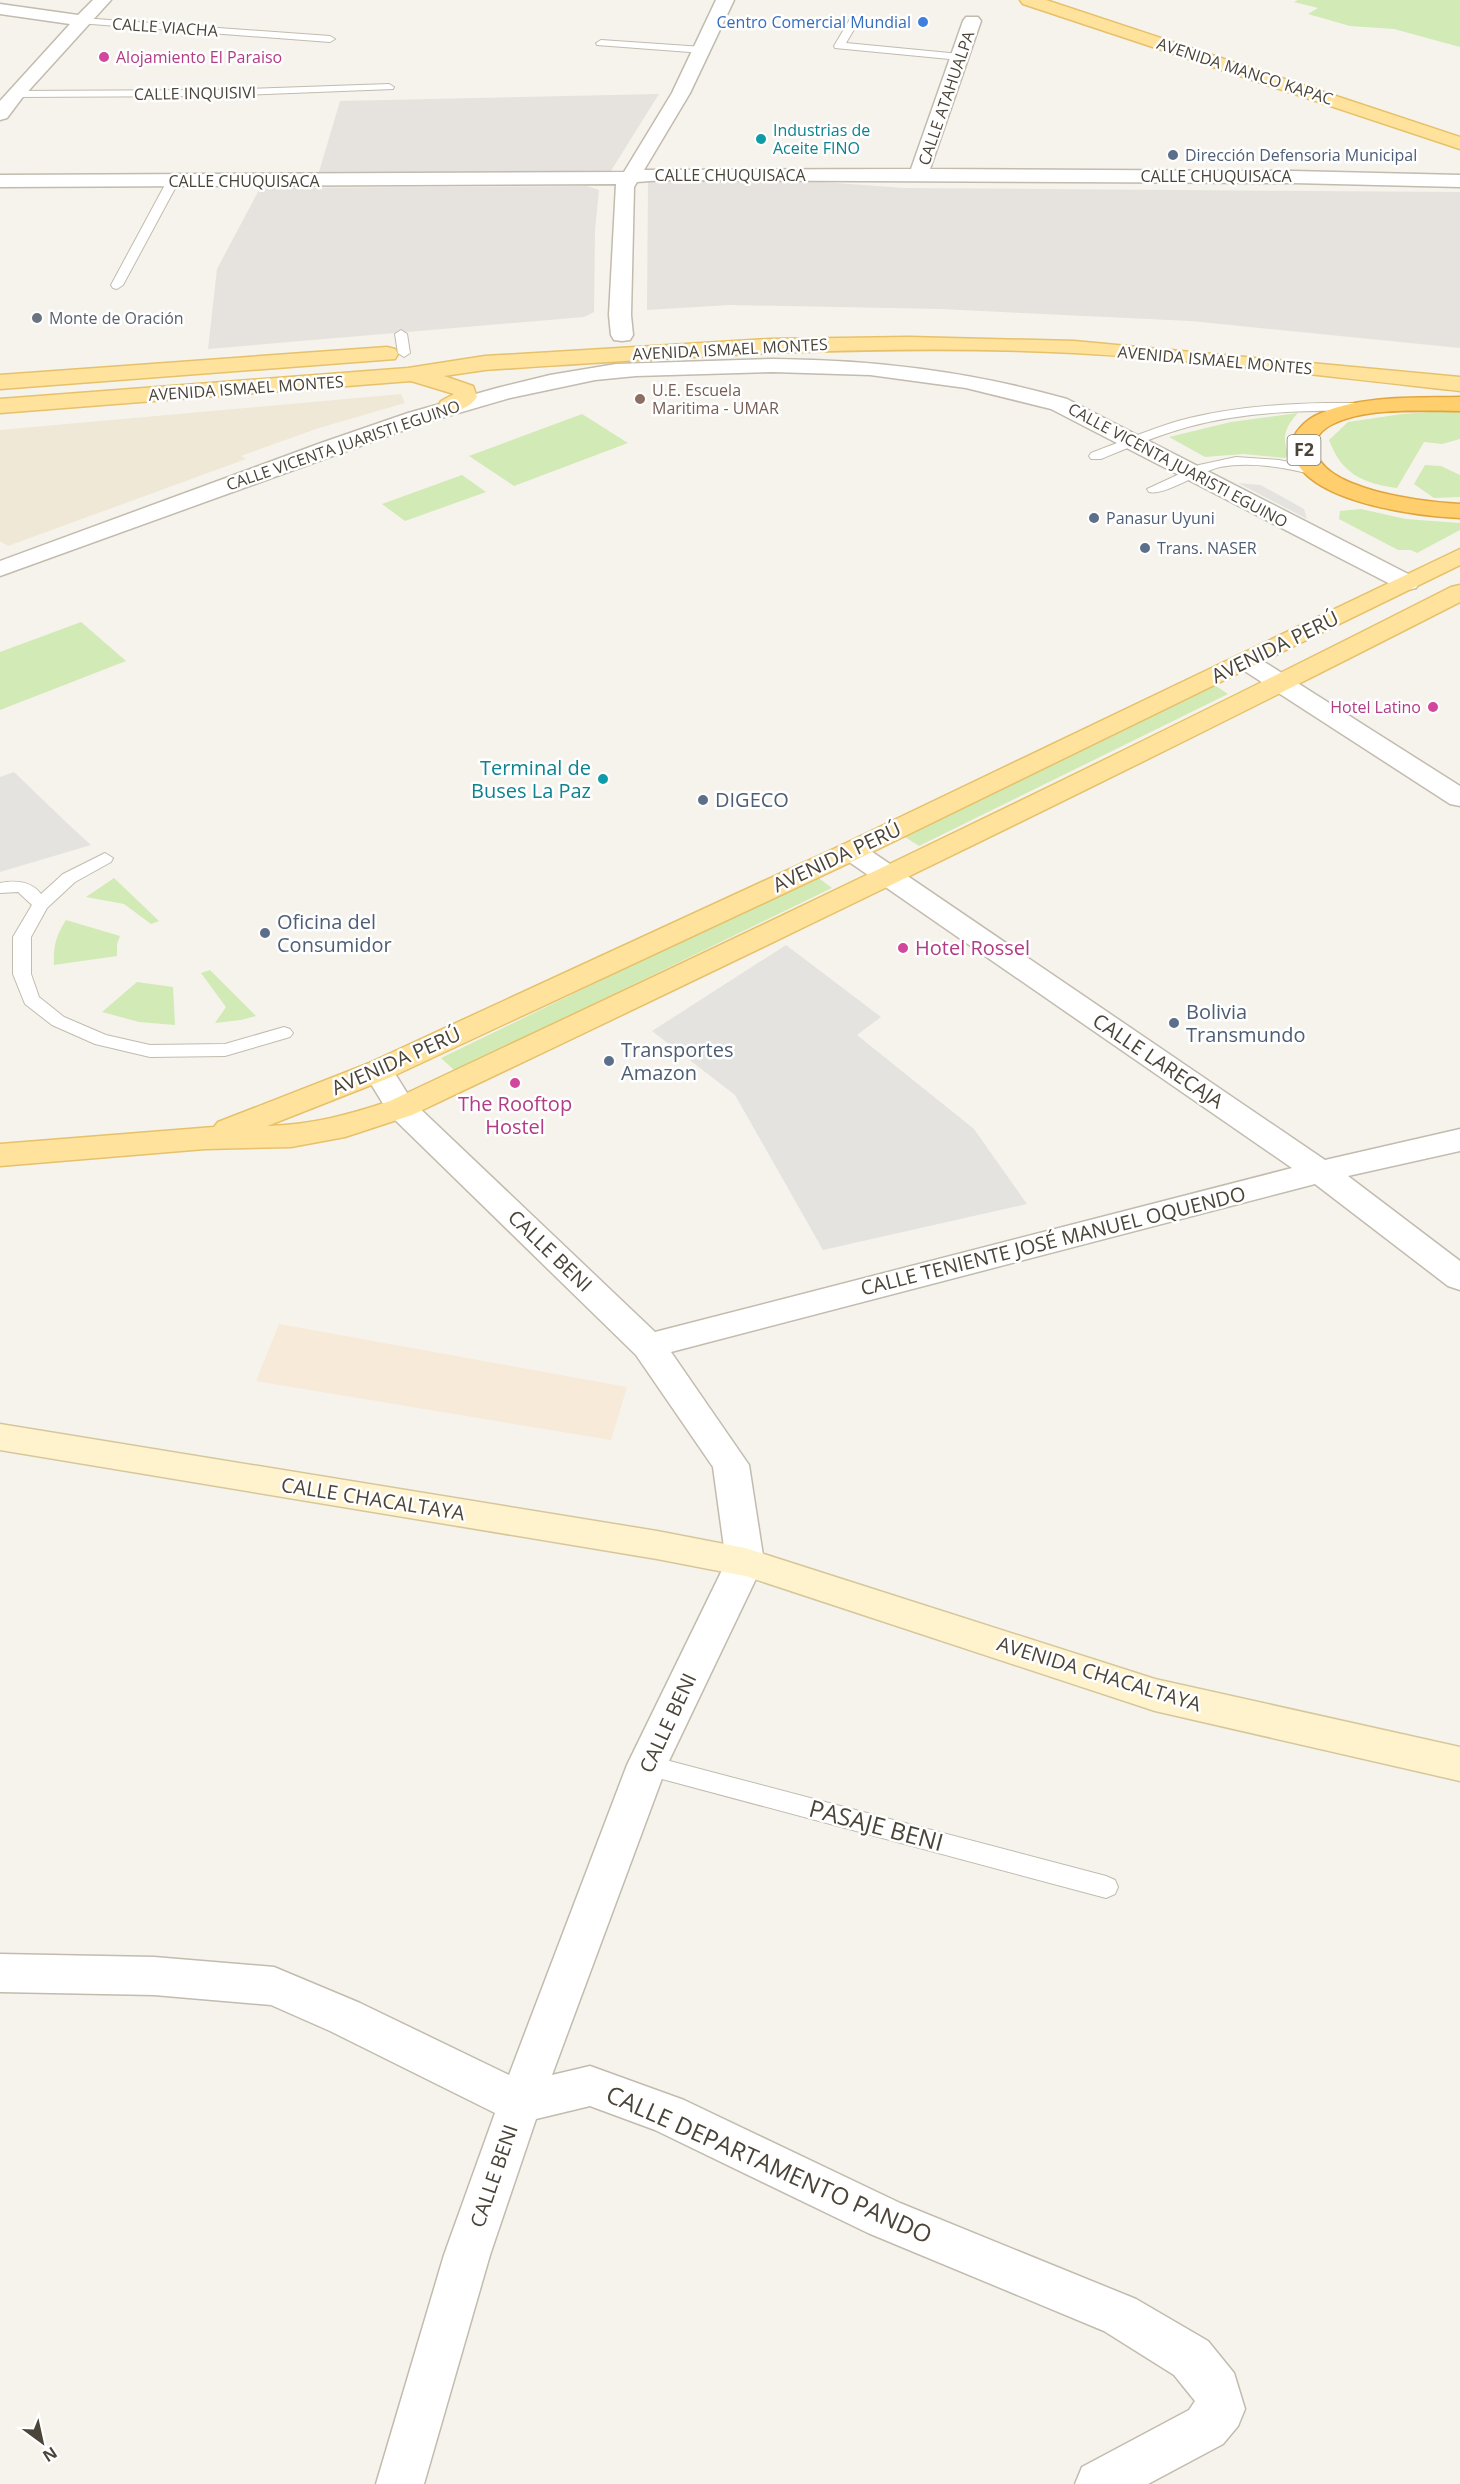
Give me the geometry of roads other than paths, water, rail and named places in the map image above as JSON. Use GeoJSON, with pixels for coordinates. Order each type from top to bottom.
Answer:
{"type":"FeatureCollection","features":[{"type":"Feature","properties":{"kind":"highway","name":"F2"},"geometry":{"type":"LineString","coordinates":[[1460,404],[1376,407],[1332,417],[1313,427],[1303,443],[1305,459],[1318,472],[1342,486],[1381,501],[1426,509],[1460,511]]}},
{"type":"Feature","properties":{"kind":"main road","name":"AVENIDA MANCO KAPAC"},"geometry":{"type":"LineString","coordinates":[[1029,0],[1460,143]]}},
{"type":"Feature","properties":{"kind":"main road","name":"AVENIDA ISMAEL MONTES"},"geometry":{"type":"LineString","coordinates":[[0,382],[402,343],[432,350],[622,335],[817,326],[928,326],[1193,340],[1460,367]]}},
{"type":"Feature","properties":{"kind":"main road"},"geometry":{"type":"LineString","coordinates":[[402,343],[408,375]]}},
{"type":"Feature","properties":{"kind":"main road","name":"AVENIDA ISMAEL MONTES"},"geometry":{"type":"LineString","coordinates":[[0,406],[408,375],[485,363],[770,345],[909,343],[1074,347],[1460,384]]}},
{"type":"Feature","properties":{"kind":"main road"},"geometry":{"type":"LineString","coordinates":[[408,375],[597,372]]}},
{"type":"Feature","properties":{"kind":"main road"},"geometry":{"type":"LineString","coordinates":[[408,375],[441,382],[465,392],[466,397],[449,406]]}},
{"type":"Feature","properties":{"kind":"main road","name":"AVENIDA PERÚ"},"geometry":{"type":"LineString","coordinates":[[205,1138],[301,1103],[378,1071],[852,851],[1460,556]]}},
{"type":"Feature","properties":{"kind":"main road"},"geometry":{"type":"LineString","coordinates":[[1407,583],[1451,597]]}},
{"type":"Feature","properties":{"kind":"main road","name":"AVENIDA PERÚ"},"geometry":{"type":"LineString","coordinates":[[0,1155],[205,1138],[291,1137],[345,1127],[401,1108],[890,877],[1281,684],[1451,597]]}},
{"type":"Feature","properties":{"kind":"main road","name":"CALLE CHACALTAYA"},"geometry":{"type":"LineString","coordinates":[[0,1437],[657,1545],[745,1562]]}},
{"type":"Feature","properties":{"kind":"main road","name":"AVENIDA CHACALTAYA"},"geometry":{"type":"LineString","coordinates":[[745,1562],[1155,1695],[1451,1757]]}},
{"type":"Feature","properties":{"kind":"street"},"geometry":{"type":"LineString","coordinates":[[0,114],[7,94],[102,0]]}},
{"type":"Feature","properties":{"kind":"street"},"geometry":{"type":"LineString","coordinates":[[622,335],[620,315],[624,187],[681,93],[725,0]]}},
{"type":"Feature","properties":{"kind":"street","name":"CALLE VIACHA"},"geometry":{"type":"LineString","coordinates":[[0,9],[82,21]]}},
{"type":"Feature","properties":{"kind":"street","name":"CALLE ATAHUALPA"},"geometry":{"type":"LineString","coordinates":[[919,174],[972,21]]}},
{"type":"Feature","properties":{"kind":"street","name":"CALLE CHUQUISACA"},"geometry":{"type":"LineString","coordinates":[[0,181],[594,179],[663,174],[919,174],[1460,181]]}},
{"type":"Feature","properties":{"kind":"street","name":"CALLE VICENTA JUARISTI EGUINO"},"geometry":{"type":"LineString","coordinates":[[4,563],[449,406],[597,372],[735,365],[818,367],[950,378],[1001,387],[1059,404],[1135,441],[1192,473],[1407,583]]}},
{"type":"Feature","properties":{"kind":"street"},"geometry":{"type":"LineString","coordinates":[[1246,661],[1460,798]]}},
{"type":"Feature","properties":{"kind":"street","name":"CALLE LARECAJA"},"geometry":{"type":"LineString","coordinates":[[852,851],[1320,1172],[1460,1278]]}},
{"type":"Feature","properties":{"kind":"street","name":"CALLE BENI"},"geometry":{"type":"LineString","coordinates":[[378,1071],[401,1108],[648,1346],[731,1465],[745,1562],[647,1765],[520,2103],[467,2255],[400,2484]]}},
{"type":"Feature","properties":{"kind":"street","name":"CALLE TENIENTE JOSÉ MANUEL OQUENDO"},"geometry":{"type":"LineString","coordinates":[[648,1346],[1320,1172],[1460,1140]]}},
{"type":"Feature","properties":{"kind":"street"},"geometry":{"type":"LineString","coordinates":[[0,1973],[154,1976],[274,1986],[345,2017],[520,2103]]}},
{"type":"Feature","properties":{"kind":"street","name":"CALLE DEPARTAMENTO PANDO"},"geometry":{"type":"LineString","coordinates":[[520,2103],[590,2086],[668,2114],[884,2218],[1120,2315],[1191,2358],[1217,2390],[1221,2409],[1206,2427],[1099,2484]]}},
{"type":"Feature","properties":{"kind":"lane","name":"CALLE VIACHA"},"geometry":{"type":"LineString","coordinates":[[82,21],[330,39]]}},
{"type":"Feature","properties":{"kind":"lane"},"geometry":{"type":"LineString","coordinates":[[854,21],[839,46],[960,57]]}},
{"type":"Feature","properties":{"kind":"lane"},"geometry":{"type":"LineString","coordinates":[[601,43],[703,50]]}},
{"type":"Feature","properties":{"kind":"lane","name":"CALLE INQUISIVI"},"geometry":{"type":"LineString","coordinates":[[7,94],[205,93],[389,87]]}},
{"type":"Feature","properties":{"kind":"lane"},"geometry":{"type":"LineString","coordinates":[[117,285],[172,181]]}},
{"type":"Feature","properties":{"kind":"lane"},"geometry":{"type":"LineString","coordinates":[[1096,456],[1194,422],[1233,414],[1310,405],[1376,407]]}},
{"type":"Feature","properties":{"kind":"lane"},"geometry":{"type":"LineString","coordinates":[[1154,489],[1213,465],[1232,462],[1280,464],[1318,472]]}},
{"type":"Feature","properties":{"kind":"lane"},"geometry":{"type":"LineString","coordinates":[[105,858],[69,878],[40,905],[22,938],[22,974],[31,1000],[58,1021],[100,1040],[150,1052],[225,1050],[284,1033]]}},
{"type":"Feature","properties":{"kind":"lane"},"geometry":{"type":"LineString","coordinates":[[0,888],[14,885],[26,888],[40,905]]}},
{"type":"Feature","properties":{"kind":"lane","name":"PASAJE BENI"},"geometry":{"type":"LineString","coordinates":[[647,1765],[1106,1887]]}},
{"type":"Feature","properties":{"kind":"place","name":"Centro Comercial Mundial"},"geometry":{"type":"Point","coordinates":[923,22]}},
{"type":"Feature","properties":{"kind":"place","name":"Alojamiento El Paraiso"},"geometry":{"type":"Point","coordinates":[104,57]}},
{"type":"Feature","properties":{"kind":"place","name":"Industrias de Aceite FINO"},"geometry":{"type":"Point","coordinates":[761,139]}},
{"type":"Feature","properties":{"kind":"place","name":"Dirección Defensoria Municipal"},"geometry":{"type":"Point","coordinates":[1173,155]}},
{"type":"Feature","properties":{"kind":"place","name":"Monte de Oración"},"geometry":{"type":"Point","coordinates":[37,318]}},
{"type":"Feature","properties":{"kind":"place","name":"U.E. Escuela Maritima - UMAR"},"geometry":{"type":"Point","coordinates":[640,399]}},
{"type":"Feature","properties":{"kind":"place","name":"Panasur Uyuni"},"geometry":{"type":"Point","coordinates":[1094,518]}},
{"type":"Feature","properties":{"kind":"place","name":"Trans. NASER"},"geometry":{"type":"Point","coordinates":[1145,548]}},
{"type":"Feature","properties":{"kind":"place","name":"Hotel Latino"},"geometry":{"type":"Point","coordinates":[1433,707]}},
{"type":"Feature","properties":{"kind":"place","name":"Terminal de Buses La Paz"},"geometry":{"type":"Point","coordinates":[603,779]}},
{"type":"Feature","properties":{"kind":"place","name":"DIGECO"},"geometry":{"type":"Point","coordinates":[703,800]}},
{"type":"Feature","properties":{"kind":"place","name":"Oficina del Consumidor"},"geometry":{"type":"Point","coordinates":[265,933]}},
{"type":"Feature","properties":{"kind":"place","name":"Hotel Rossel"},"geometry":{"type":"Point","coordinates":[903,948]}},
{"type":"Feature","properties":{"kind":"place","name":"Bolivia Transmundo"},"geometry":{"type":"Point","coordinates":[1174,1023]}},
{"type":"Feature","properties":{"kind":"place","name":"Transportes Amazon"},"geometry":{"type":"Point","coordinates":[609,1061]}},
{"type":"Feature","properties":{"kind":"place","name":"The Rooftop Hostel"},"geometry":{"type":"Point","coordinates":[515,1083]}}]}
